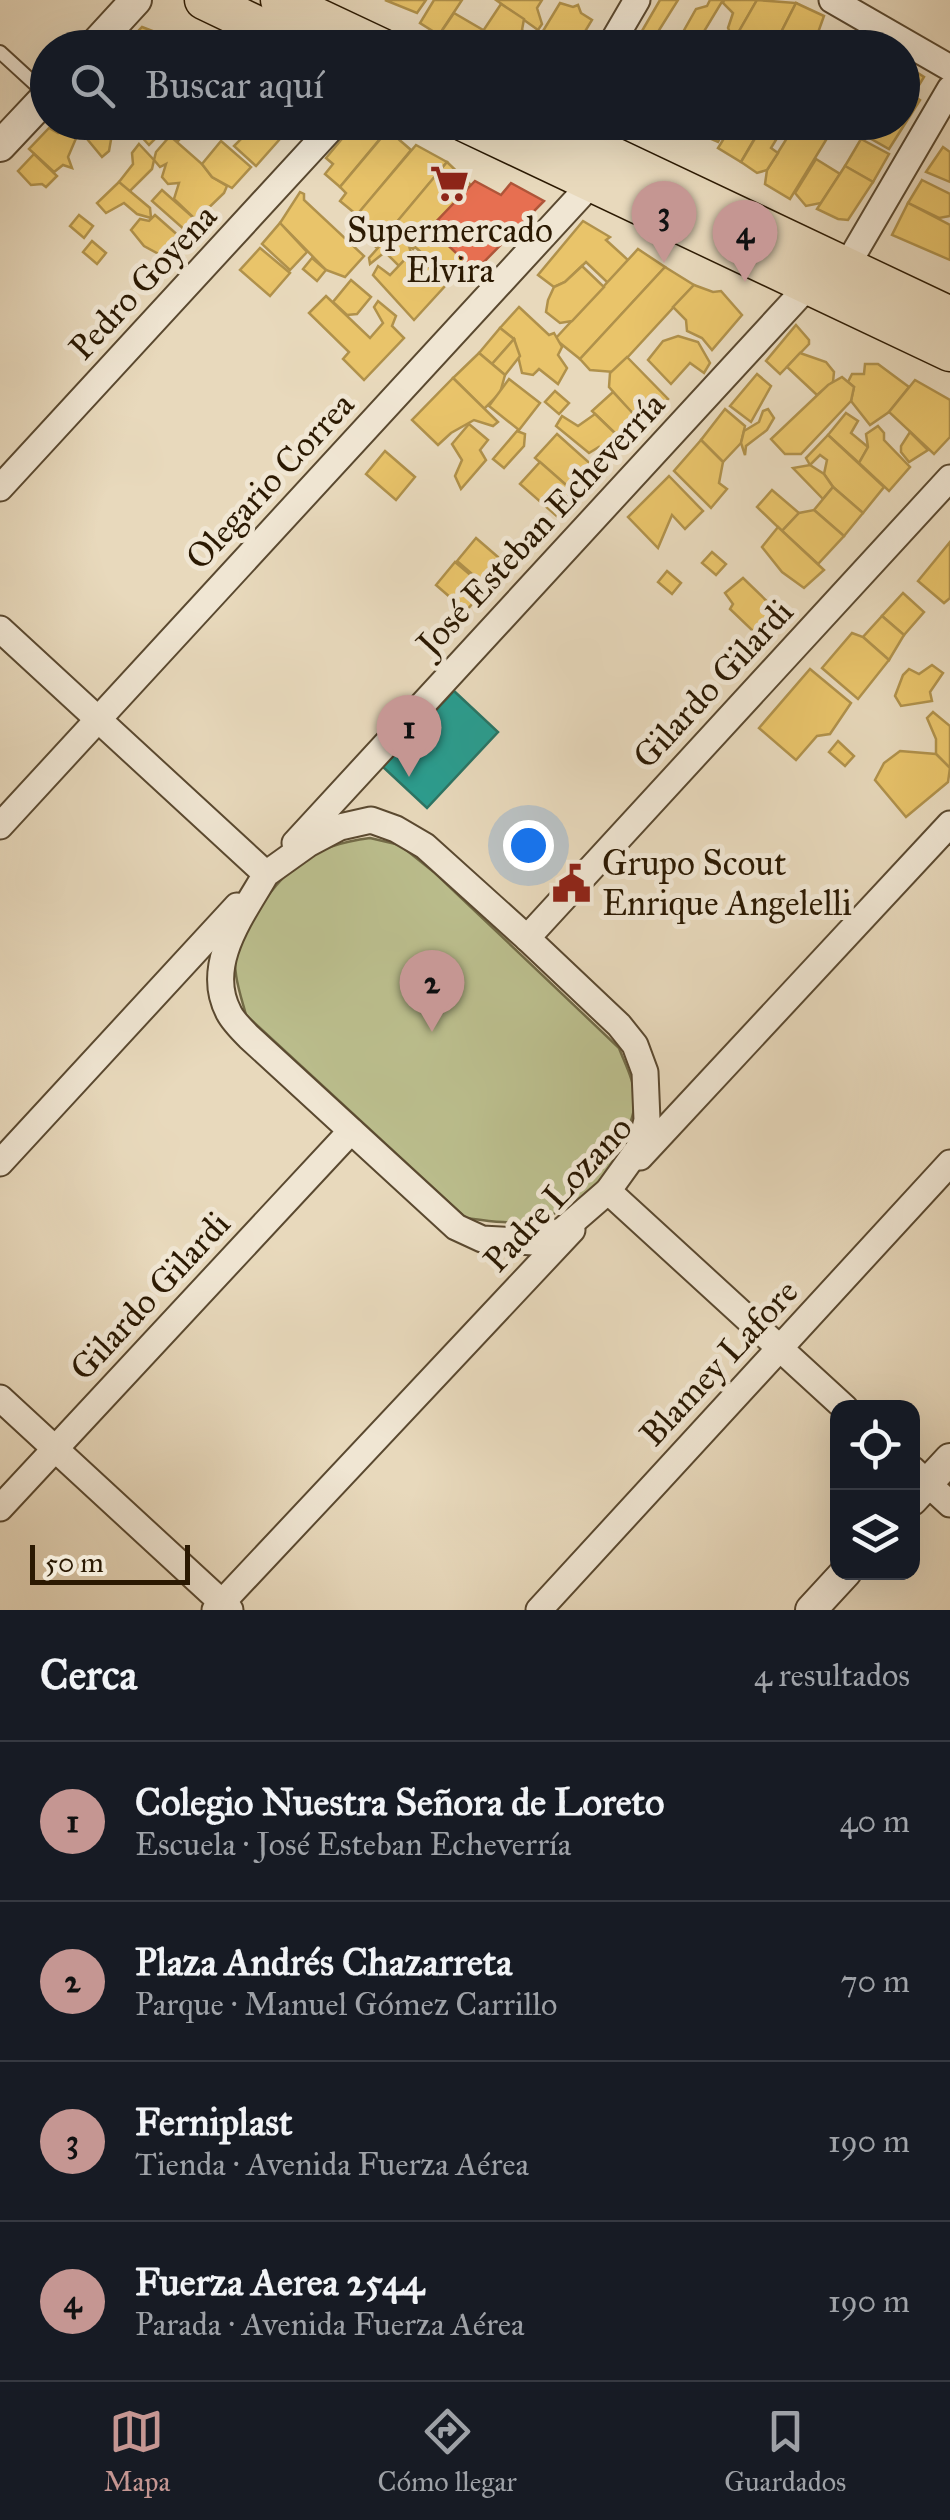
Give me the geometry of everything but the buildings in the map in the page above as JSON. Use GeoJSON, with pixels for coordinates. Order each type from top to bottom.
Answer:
{"type":"FeatureCollection","features":[{"type":"Feature","properties":{"kind":"main road"},"geometry":{"type":"LineString","coordinates":[[204,0],[266,30]]}},
{"type":"Feature","properties":{"kind":"main road"},"geometry":{"type":"LineString","coordinates":[[280,0],[344,30]]}},
{"type":"Feature","properties":{"kind":"main road"},"geometry":{"type":"LineString","coordinates":[[502,140],[950,352]]}},
{"type":"Feature","properties":{"kind":"main road"},"geometry":{"type":"LineString","coordinates":[[584,140],[950,316]]}},
{"type":"Feature","properties":{"kind":"street"},"geometry":{"type":"LineString","coordinates":[[108,30],[136,0]]}},
{"type":"Feature","properties":{"kind":"street"},"geometry":{"type":"LineString","coordinates":[[620,30],[637,0]]}},
{"type":"Feature","properties":{"kind":"street"},"geometry":{"type":"LineString","coordinates":[[832,0],[884,30]]}},
{"type":"Feature","properties":{"kind":"street"},"geometry":{"type":"LineString","coordinates":[[920,51],[950,68]]}},
{"type":"Feature","properties":{"kind":"street"},"geometry":{"type":"LineString","coordinates":[[846,267],[950,89]]}},
{"type":"Feature","properties":{"kind":"street"},"geometry":{"type":"LineString","coordinates":[[0,146],[30,113]]}},
{"type":"Feature","properties":{"kind":"street","name":"Pedro Goyena"},"geometry":{"type":"LineString","coordinates":[[0,488],[320,140]]}},
{"type":"Feature","properties":{"kind":"street","name":"Olegario Correa"},"geometry":{"type":"LineString","coordinates":[[0,826],[592,183]]}},
{"type":"Feature","properties":{"kind":"street","name":"José Esteban Echeverría"},"geometry":{"type":"LineString","coordinates":[[0,1164],[809,286]]}},
{"type":"Feature","properties":{"kind":"street","name":"Gilardo Gilardi"},"geometry":{"type":"LineString","coordinates":[[527,938],[950,478]]}},
{"type":"Feature","properties":{"kind":"street"},"geometry":{"type":"LineString","coordinates":[[0,629],[266,874]]}},
{"type":"Feature","properties":{"kind":"street"},"geometry":{"type":"LineString","coordinates":[[371,820],[396,828],[425,846],[527,938],[620,1026],[636,1045],[645,1072],[647,1120],[640,1146],[608,1191],[563,1230],[534,1242],[482,1240],[456,1228],[351,1132],[249,1037],[228,1012],[221,983],[222,958],[266,874],[340,827],[371,820]]}},
{"type":"Feature","properties":{"kind":"street","name":"Padre Lozano"},"geometry":{"type":"LineString","coordinates":[[223,1607],[608,1191],[947,834]]}},
{"type":"Feature","properties":{"kind":"street","name":"Gilardo Gilardi"},"geometry":{"type":"LineString","coordinates":[[0,1508],[351,1132]]}},
{"type":"Feature","properties":{"kind":"street","name":"Blamey Lafore"},"geometry":{"type":"LineString","coordinates":[[539,1610],[950,1164]]}},
{"type":"Feature","properties":{"kind":"street"},"geometry":{"type":"LineString","coordinates":[[608,1191],[836,1400]]}},
{"type":"Feature","properties":{"kind":"street"},"geometry":{"type":"LineString","coordinates":[[0,1398],[223,1607]]}},
{"type":"Feature","properties":{"kind":"street"},"geometry":{"type":"LineString","coordinates":[[926,1489],[950,1459]]}},
{"type":"Feature","properties":{"kind":"street"},"geometry":{"type":"LineString","coordinates":[[812,1610],[839,1580]]}},
{"type":"Feature","properties":{"kind":"lane"},"geometry":{"type":"LineString","coordinates":[[0,52],[30,79]]}},
{"type":"Feature","properties":{"kind":"green space"},"geometry":{"type":"Polygon","coordinates":[[[370,838],[400,845],[435,873],[619,1048],[635,1093],[628,1129],[603,1179],[563,1209],[528,1221],[466,1218],[246,1015],[235,954],[239,938],[264,901],[288,873],[315,853],[370,838]]]}},
{"type":"Feature","properties":{"kind":"place","name":"Supermercado Elvira"},"geometry":{"type":"Point","coordinates":[450,183]}},
{"type":"Feature","properties":{"kind":"place","name":"Ferniplast"},"geometry":{"type":"Point","coordinates":[664,263]}},
{"type":"Feature","properties":{"kind":"place","name":"Fuerza Aerea 2544"},"geometry":{"type":"Point","coordinates":[745,282]}},
{"type":"Feature","properties":{"kind":"place","name":"Colegio Nuestra Señora de Loreto"},"geometry":{"type":"Point","coordinates":[409,777]}},
{"type":"Feature","properties":{"kind":"place","name":"Grupo Scout Enrique Angelelli"},"geometry":{"type":"Point","coordinates":[572,883]}},
{"type":"Feature","properties":{"kind":"place","name":"Plaza Andrés Chazarreta"},"geometry":{"type":"Point","coordinates":[432,1032]}}]}
